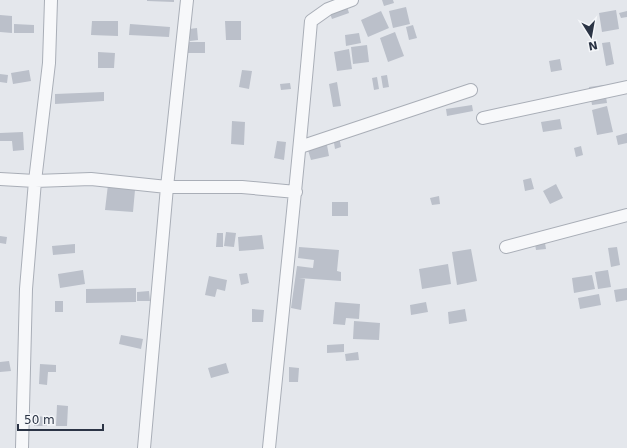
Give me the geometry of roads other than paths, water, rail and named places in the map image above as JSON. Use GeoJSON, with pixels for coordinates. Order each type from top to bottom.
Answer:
{"type":"FeatureCollection","features":[{"type":"Feature","properties":{"kind":"street"},"geometry":{"type":"LineString","coordinates":[[22,448],[26,289],[49,64],[51,0]]}},
{"type":"Feature","properties":{"kind":"street"},"geometry":{"type":"LineString","coordinates":[[144,448],[167,187],[187,0]]}},
{"type":"Feature","properties":{"kind":"street"},"geometry":{"type":"LineString","coordinates":[[270,448],[296,192],[311,21],[328,4],[352,0]]}},
{"type":"Feature","properties":{"kind":"street"},"geometry":{"type":"LineString","coordinates":[[483,118],[627,87]]}},
{"type":"Feature","properties":{"kind":"street"},"geometry":{"type":"LineString","coordinates":[[300,147],[471,90]]}},
{"type":"Feature","properties":{"kind":"street"},"geometry":{"type":"LineString","coordinates":[[0,180],[36,181],[91,179],[167,187],[242,187],[296,192]]}},
{"type":"Feature","properties":{"kind":"street"},"geometry":{"type":"LineString","coordinates":[[506,247],[627,215]]}}]}
